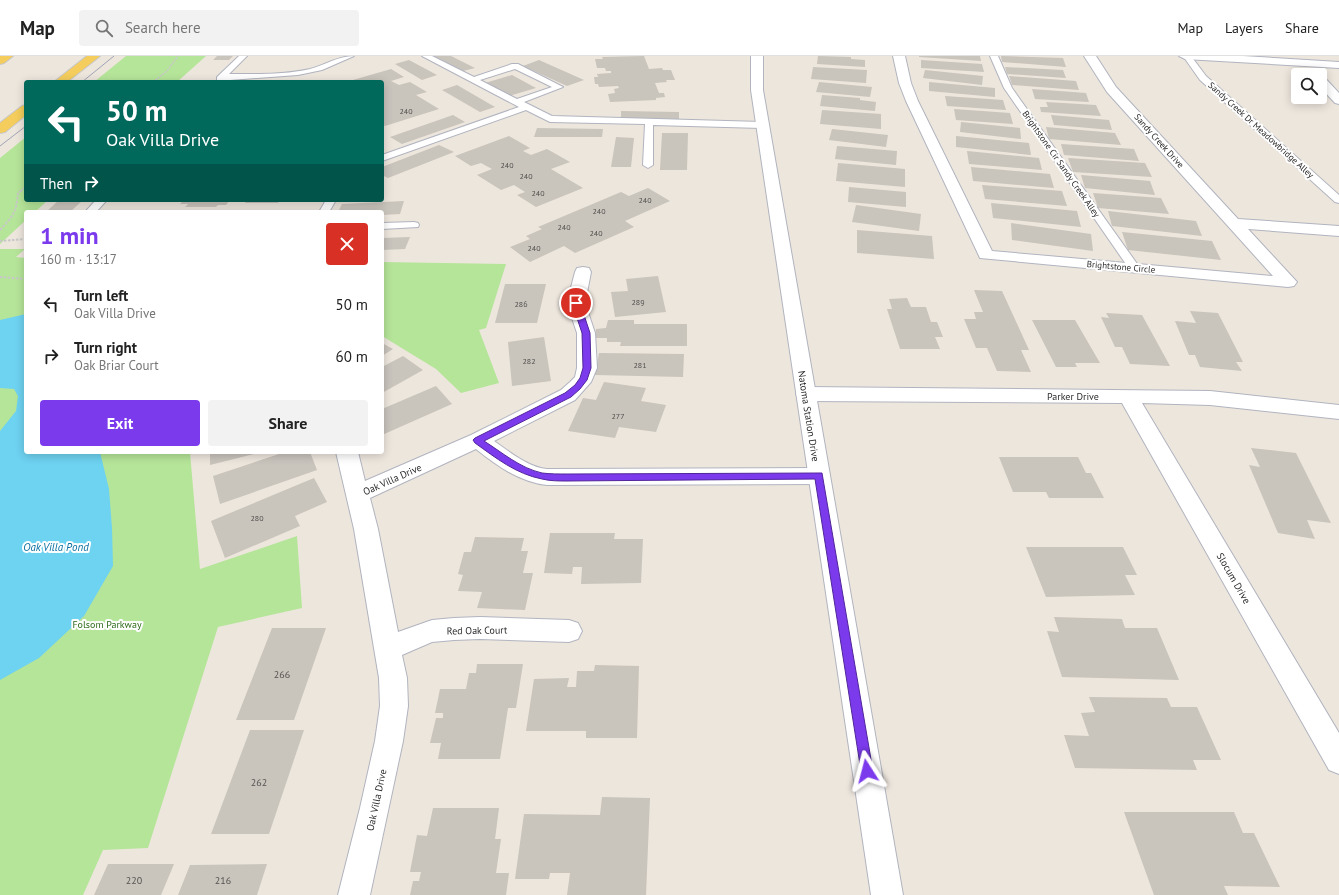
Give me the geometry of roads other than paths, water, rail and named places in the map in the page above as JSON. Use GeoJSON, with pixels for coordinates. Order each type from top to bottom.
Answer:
{"type":"FeatureCollection","features":[{"type":"Feature","properties":{"kind":"main road"},"geometry":{"type":"LineString","coordinates":[[0,61],[7,56]]}},
{"type":"Feature","properties":{"kind":"main road"},"geometry":{"type":"LineString","coordinates":[[63,80],[94,56]]}},
{"type":"Feature","properties":{"kind":"main road"},"geometry":{"type":"LineString","coordinates":[[0,129],[24,111]]}},
{"type":"Feature","properties":{"kind":"street","name":"Natoma Station Drive"},"geometry":{"type":"LineString","coordinates":[[757,56],[757,90],[762,125],[887,895]]}},
{"type":"Feature","properties":{"kind":"street","name":"Brightstone Circle"},"geometry":{"type":"LineString","coordinates":[[899,56],[905,83],[912,101],[986,255],[1288,282],[1234,223]]}},
{"type":"Feature","properties":{"kind":"street","name":"Sandy Creek Drive"},"geometry":{"type":"LineString","coordinates":[[1090,56],[1111,88],[1234,223]]}},
{"type":"Feature","properties":{"kind":"street"},"geometry":{"type":"LineString","coordinates":[[1186,56],[1300,60],[1339,65]]}},
{"type":"Feature","properties":{"kind":"street"},"geometry":{"type":"LineString","coordinates":[[1300,60],[1308,68]]}},
{"type":"Feature","properties":{"kind":"street"},"geometry":{"type":"LineString","coordinates":[[1327,87],[1339,100]]}},
{"type":"Feature","properties":{"kind":"street"},"geometry":{"type":"LineString","coordinates":[[1234,223],[1339,231]]}},
{"type":"Feature","properties":{"kind":"street","name":"Oak Villa Drive"},"geometry":{"type":"LineString","coordinates":[[354,895],[375,808],[389,741],[394,706],[388,649],[358,494],[478,440],[568,395],[577,387],[584,378],[587,368],[586,333],[576,303],[583,272]]}},
{"type":"Feature","properties":{"kind":"street","name":"Parker Drive"},"geometry":{"type":"LineString","coordinates":[[806,394],[1210,398],[1339,412]]}},
{"type":"Feature","properties":{"kind":"street","name":"Slocum Drive"},"geometry":{"type":"LineString","coordinates":[[1128,396],[1339,760]]}},
{"type":"Feature","properties":{"kind":"street"},"geometry":{"type":"LineString","coordinates":[[478,440],[511,464],[525,471],[543,476],[567,478],[819,476]]}},
{"type":"Feature","properties":{"kind":"street"},"geometry":{"type":"LineString","coordinates":[[348,454],[358,494]]}},
{"type":"Feature","properties":{"kind":"street","name":"Red Oak Court"},"geometry":{"type":"LineString","coordinates":[[388,649],[416,636],[432,631],[480,628],[569,632]]}},
{"type":"Feature","properties":{"kind":"lane"},"geometry":{"type":"LineString","coordinates":[[220,79],[243,56]]}},
{"type":"Feature","properties":{"kind":"lane"},"geometry":{"type":"LineString","coordinates":[[220,79],[276,76],[294,73],[315,69],[350,56]]}},
{"type":"Feature","properties":{"kind":"lane"},"geometry":{"type":"LineString","coordinates":[[426,56],[550,119],[762,125]]}},
{"type":"Feature","properties":{"kind":"lane","name":"Brightstone Cir Sandy Creek Alley"},"geometry":{"type":"LineString","coordinates":[[994,56],[1008,88],[1134,268]]}},
{"type":"Feature","properties":{"kind":"lane","name":"Sandy Creek Dr Meadowbridge Alley"},"geometry":{"type":"LineString","coordinates":[[1186,56],[1217,92],[1339,200]]}},
{"type":"Feature","properties":{"kind":"lane"},"geometry":{"type":"LineString","coordinates":[[474,80],[515,66],[559,87],[516,102]]}},
{"type":"Feature","properties":{"kind":"lane"},"geometry":{"type":"LineString","coordinates":[[384,157],[527,108]]}},
{"type":"Feature","properties":{"kind":"lane"},"geometry":{"type":"LineString","coordinates":[[648,165],[649,122]]}},
{"type":"Feature","properties":{"kind":"lane"},"geometry":{"type":"LineString","coordinates":[[92,210],[100,202]]}},
{"type":"Feature","properties":{"kind":"lane"},"geometry":{"type":"LineString","coordinates":[[384,226],[414,225]]}},
{"type":"Feature","properties":{"kind":"water","name":"Oak Villa Pond"},"geometry":{"type":"Polygon","coordinates":[[[24,314],[24,454],[100,454],[109,489],[113,566],[84,616],[39,658],[0,680],[0,431],[16,411],[18,396],[14,389],[0,388],[0,320],[24,314]]]}},
{"type":"Feature","properties":{"kind":"tram line"},"geometry":{"type":"LineString","coordinates":[[84,80],[114,56]]}},
{"type":"Feature","properties":{"kind":"tram line"},"geometry":{"type":"LineString","coordinates":[[0,146],[24,128]]}},
{"type":"Feature","properties":{"kind":"park label","name":"Folsom Parkway"},"geometry":{"type":"Point","coordinates":[107,624]}}]}
